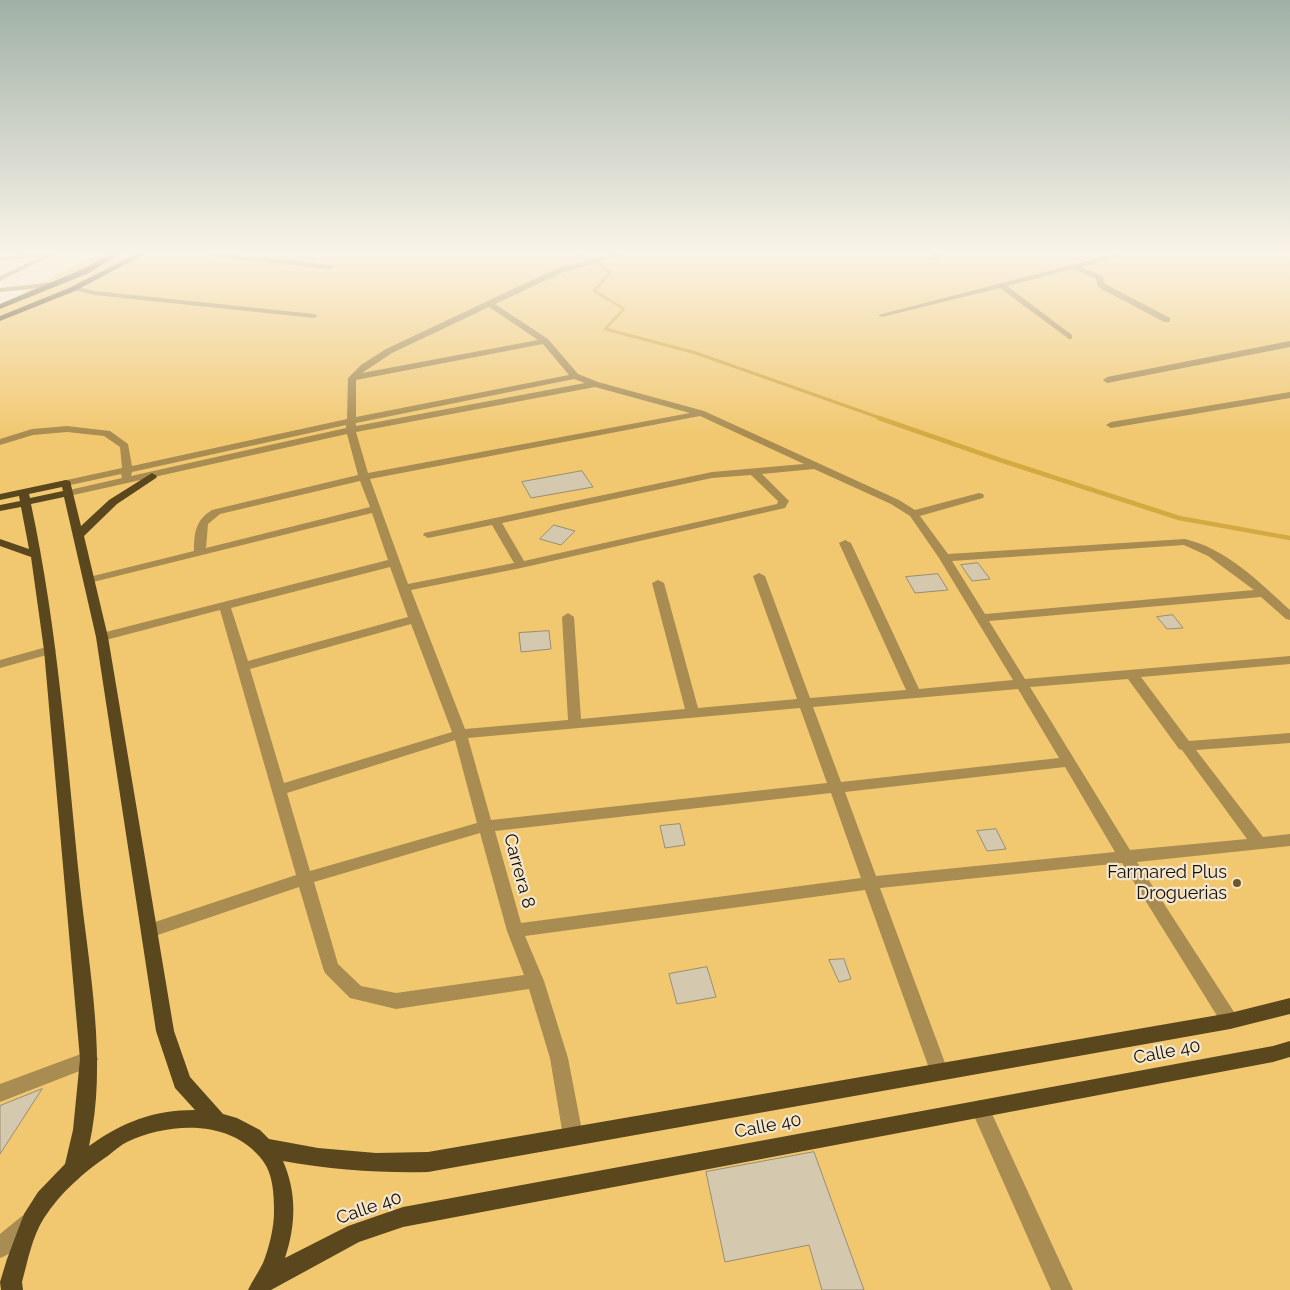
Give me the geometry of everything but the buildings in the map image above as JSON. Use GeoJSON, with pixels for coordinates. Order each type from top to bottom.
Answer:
{"type":"FeatureCollection","features":[{"type":"Feature","properties":{"kind":"main road"},"geometry":{"type":"LineString","coordinates":[[0,319],[12,314]]}},
{"type":"Feature","properties":{"kind":"main road"},"geometry":{"type":"LineString","coordinates":[[79,535],[92,518],[115,499],[152,476]]}},
{"type":"Feature","properties":{"kind":"main road"},"geometry":{"type":"LineString","coordinates":[[0,497],[25,497],[68,488],[102,637],[165,1031],[182,1082],[216,1119]]}},
{"type":"Feature","properties":{"kind":"main road"},"geometry":{"type":"LineString","coordinates":[[0,508],[25,497]]}},
{"type":"Feature","properties":{"kind":"main road"},"geometry":{"type":"LineString","coordinates":[[25,497],[36,554],[50,650],[89,1058],[83,1130],[74,1167]]}},
{"type":"Feature","properties":{"kind":"main road"},"geometry":{"type":"LineString","coordinates":[[0,542],[36,554]]}},
{"type":"Feature","properties":{"kind":"main road","name":"Calle 40"},"geometry":{"type":"LineString","coordinates":[[265,1148],[318,1158],[376,1163],[428,1162],[1230,1021],[1290,1006]]}},
{"type":"Feature","properties":{"kind":"main road","name":"Calle 40"},"geometry":{"type":"LineString","coordinates":[[262,1285],[355,1233],[403,1217],[1273,1054],[1290,1049]]}},
{"type":"Feature","properties":{"kind":"main road"},"geometry":{"type":"LineString","coordinates":[[12,1290],[11,1282],[31,1221],[50,1193],[74,1167],[121,1135],[170,1119],[216,1119],[235,1125],[251,1134],[265,1148],[278,1168],[285,1194],[282,1236],[262,1285]]}},
{"type":"Feature","properties":{"kind":"street"},"geometry":{"type":"LineString","coordinates":[[297,314],[314,316]]}},
{"type":"Feature","properties":{"kind":"street"},"geometry":{"type":"LineString","coordinates":[[352,378],[364,367],[389,351],[468,314]]}},
{"type":"Feature","properties":{"kind":"street"},"geometry":{"type":"LineString","coordinates":[[505,314],[545,341],[575,376],[595,384],[701,413],[895,502],[914,514],[945,558],[1127,858],[1230,1021]]}},
{"type":"Feature","properties":{"kind":"street"},"geometry":{"type":"LineString","coordinates":[[1040,314],[1069,337]]}},
{"type":"Feature","properties":{"kind":"street"},"geometry":{"type":"LineString","coordinates":[[1156,314],[1167,320]]}},
{"type":"Feature","properties":{"kind":"street"},"geometry":{"type":"LineString","coordinates":[[352,378],[545,341]]}},
{"type":"Feature","properties":{"kind":"street"},"geometry":{"type":"LineString","coordinates":[[1107,380],[1290,344]]}},
{"type":"Feature","properties":{"kind":"street"},"geometry":{"type":"LineString","coordinates":[[68,488],[127,469],[350,425],[575,376]]}},
{"type":"Feature","properties":{"kind":"street","name":"Carrera 8"},"geometry":{"type":"LineString","coordinates":[[352,378],[350,425],[364,477],[415,620],[460,734],[515,931],[535,981],[558,1058],[572,1136]]}},
{"type":"Feature","properties":{"kind":"street"},"geometry":{"type":"LineString","coordinates":[[68,488],[152,476],[350,425],[595,384]]}},
{"type":"Feature","properties":{"kind":"street"},"geometry":{"type":"LineString","coordinates":[[1111,425],[1290,395]]}},
{"type":"Feature","properties":{"kind":"street"},"geometry":{"type":"LineString","coordinates":[[200,552],[200,528],[205,519],[216,512],[364,477],[701,413]]}},
{"type":"Feature","properties":{"kind":"street"},"geometry":{"type":"LineString","coordinates":[[0,442],[41,431],[67,429],[107,433],[125,446],[127,469],[124,481]]}},
{"type":"Feature","properties":{"kind":"street"},"geometry":{"type":"LineString","coordinates":[[428,535],[712,475],[816,466]]}},
{"type":"Feature","properties":{"kind":"street"},"geometry":{"type":"LineString","coordinates":[[405,588],[521,566],[782,506],[784,501],[753,471]]}},
{"type":"Feature","properties":{"kind":"street"},"geometry":{"type":"LineString","coordinates":[[914,514],[980,496]]}},
{"type":"Feature","properties":{"kind":"street"},"geometry":{"type":"LineString","coordinates":[[89,580],[376,509]]}},
{"type":"Feature","properties":{"kind":"street"},"geometry":{"type":"LineString","coordinates":[[496,522],[521,566]]}},
{"type":"Feature","properties":{"kind":"street"},"geometry":{"type":"LineString","coordinates":[[945,558],[1185,542],[1194,544],[1220,558],[1290,616]]}},
{"type":"Feature","properties":{"kind":"street"},"geometry":{"type":"LineString","coordinates":[[845,543],[914,693]]}},
{"type":"Feature","properties":{"kind":"street"},"geometry":{"type":"LineString","coordinates":[[102,637],[395,562]]}},
{"type":"Feature","properties":{"kind":"street"},"geometry":{"type":"LineString","coordinates":[[759,576],[939,1071]]}},
{"type":"Feature","properties":{"kind":"street"},"geometry":{"type":"LineString","coordinates":[[658,583],[693,713]]}},
{"type":"Feature","properties":{"kind":"street"},"geometry":{"type":"LineString","coordinates":[[982,618],[1264,593]]}},
{"type":"Feature","properties":{"kind":"street"},"geometry":{"type":"LineString","coordinates":[[225,606],[303,879],[331,968],[356,993],[396,1001],[535,981]]}},
{"type":"Feature","properties":{"kind":"street"},"geometry":{"type":"LineString","coordinates":[[568,617],[575,724]]}},
{"type":"Feature","properties":{"kind":"street"},"geometry":{"type":"LineString","coordinates":[[242,667],[415,620]]}},
{"type":"Feature","properties":{"kind":"street"},"geometry":{"type":"LineString","coordinates":[[0,664],[50,650]]}},
{"type":"Feature","properties":{"kind":"street"},"geometry":{"type":"LineString","coordinates":[[278,790],[460,734],[1290,660]]}},
{"type":"Feature","properties":{"kind":"street"},"geometry":{"type":"LineString","coordinates":[[1131,673],[1184,746],[1259,843]]}},
{"type":"Feature","properties":{"kind":"street"},"geometry":{"type":"LineString","coordinates":[[1184,746],[1290,738]]}},
{"type":"Feature","properties":{"kind":"street"},"geometry":{"type":"LineString","coordinates":[[149,931],[303,879],[486,826],[1069,762]]}},
{"type":"Feature","properties":{"kind":"street"},"geometry":{"type":"LineString","coordinates":[[515,931],[870,883],[1290,840]]}},
{"type":"Feature","properties":{"kind":"street"},"geometry":{"type":"LineString","coordinates":[[0,1093],[89,1058]]}},
{"type":"Feature","properties":{"kind":"street"},"geometry":{"type":"LineString","coordinates":[[980,1109],[1062,1290]]}},
{"type":"Feature","properties":{"kind":"street"},"geometry":{"type":"LineString","coordinates":[[0,1248],[31,1221]]}},
{"type":"Feature","properties":{"kind":"shaded area"},"geometry":{"type":"Polygon","coordinates":[[[0,314],[1290,314],[1290,1290],[0,1290],[0,314]]]}},
{"type":"Feature","properties":{"kind":"waterway"},"geometry":{"type":"LineString","coordinates":[[619,314],[605,329],[696,353],[883,419]]}},
{"type":"Feature","properties":{"kind":"waterway"},"geometry":{"type":"LineString","coordinates":[[879,418],[997,459],[1179,518],[1290,538]]}},
{"type":"Feature","properties":{"kind":"place","name":"Farmared Plus Droguerias"},"geometry":{"type":"Point","coordinates":[1237,883]}}]}
